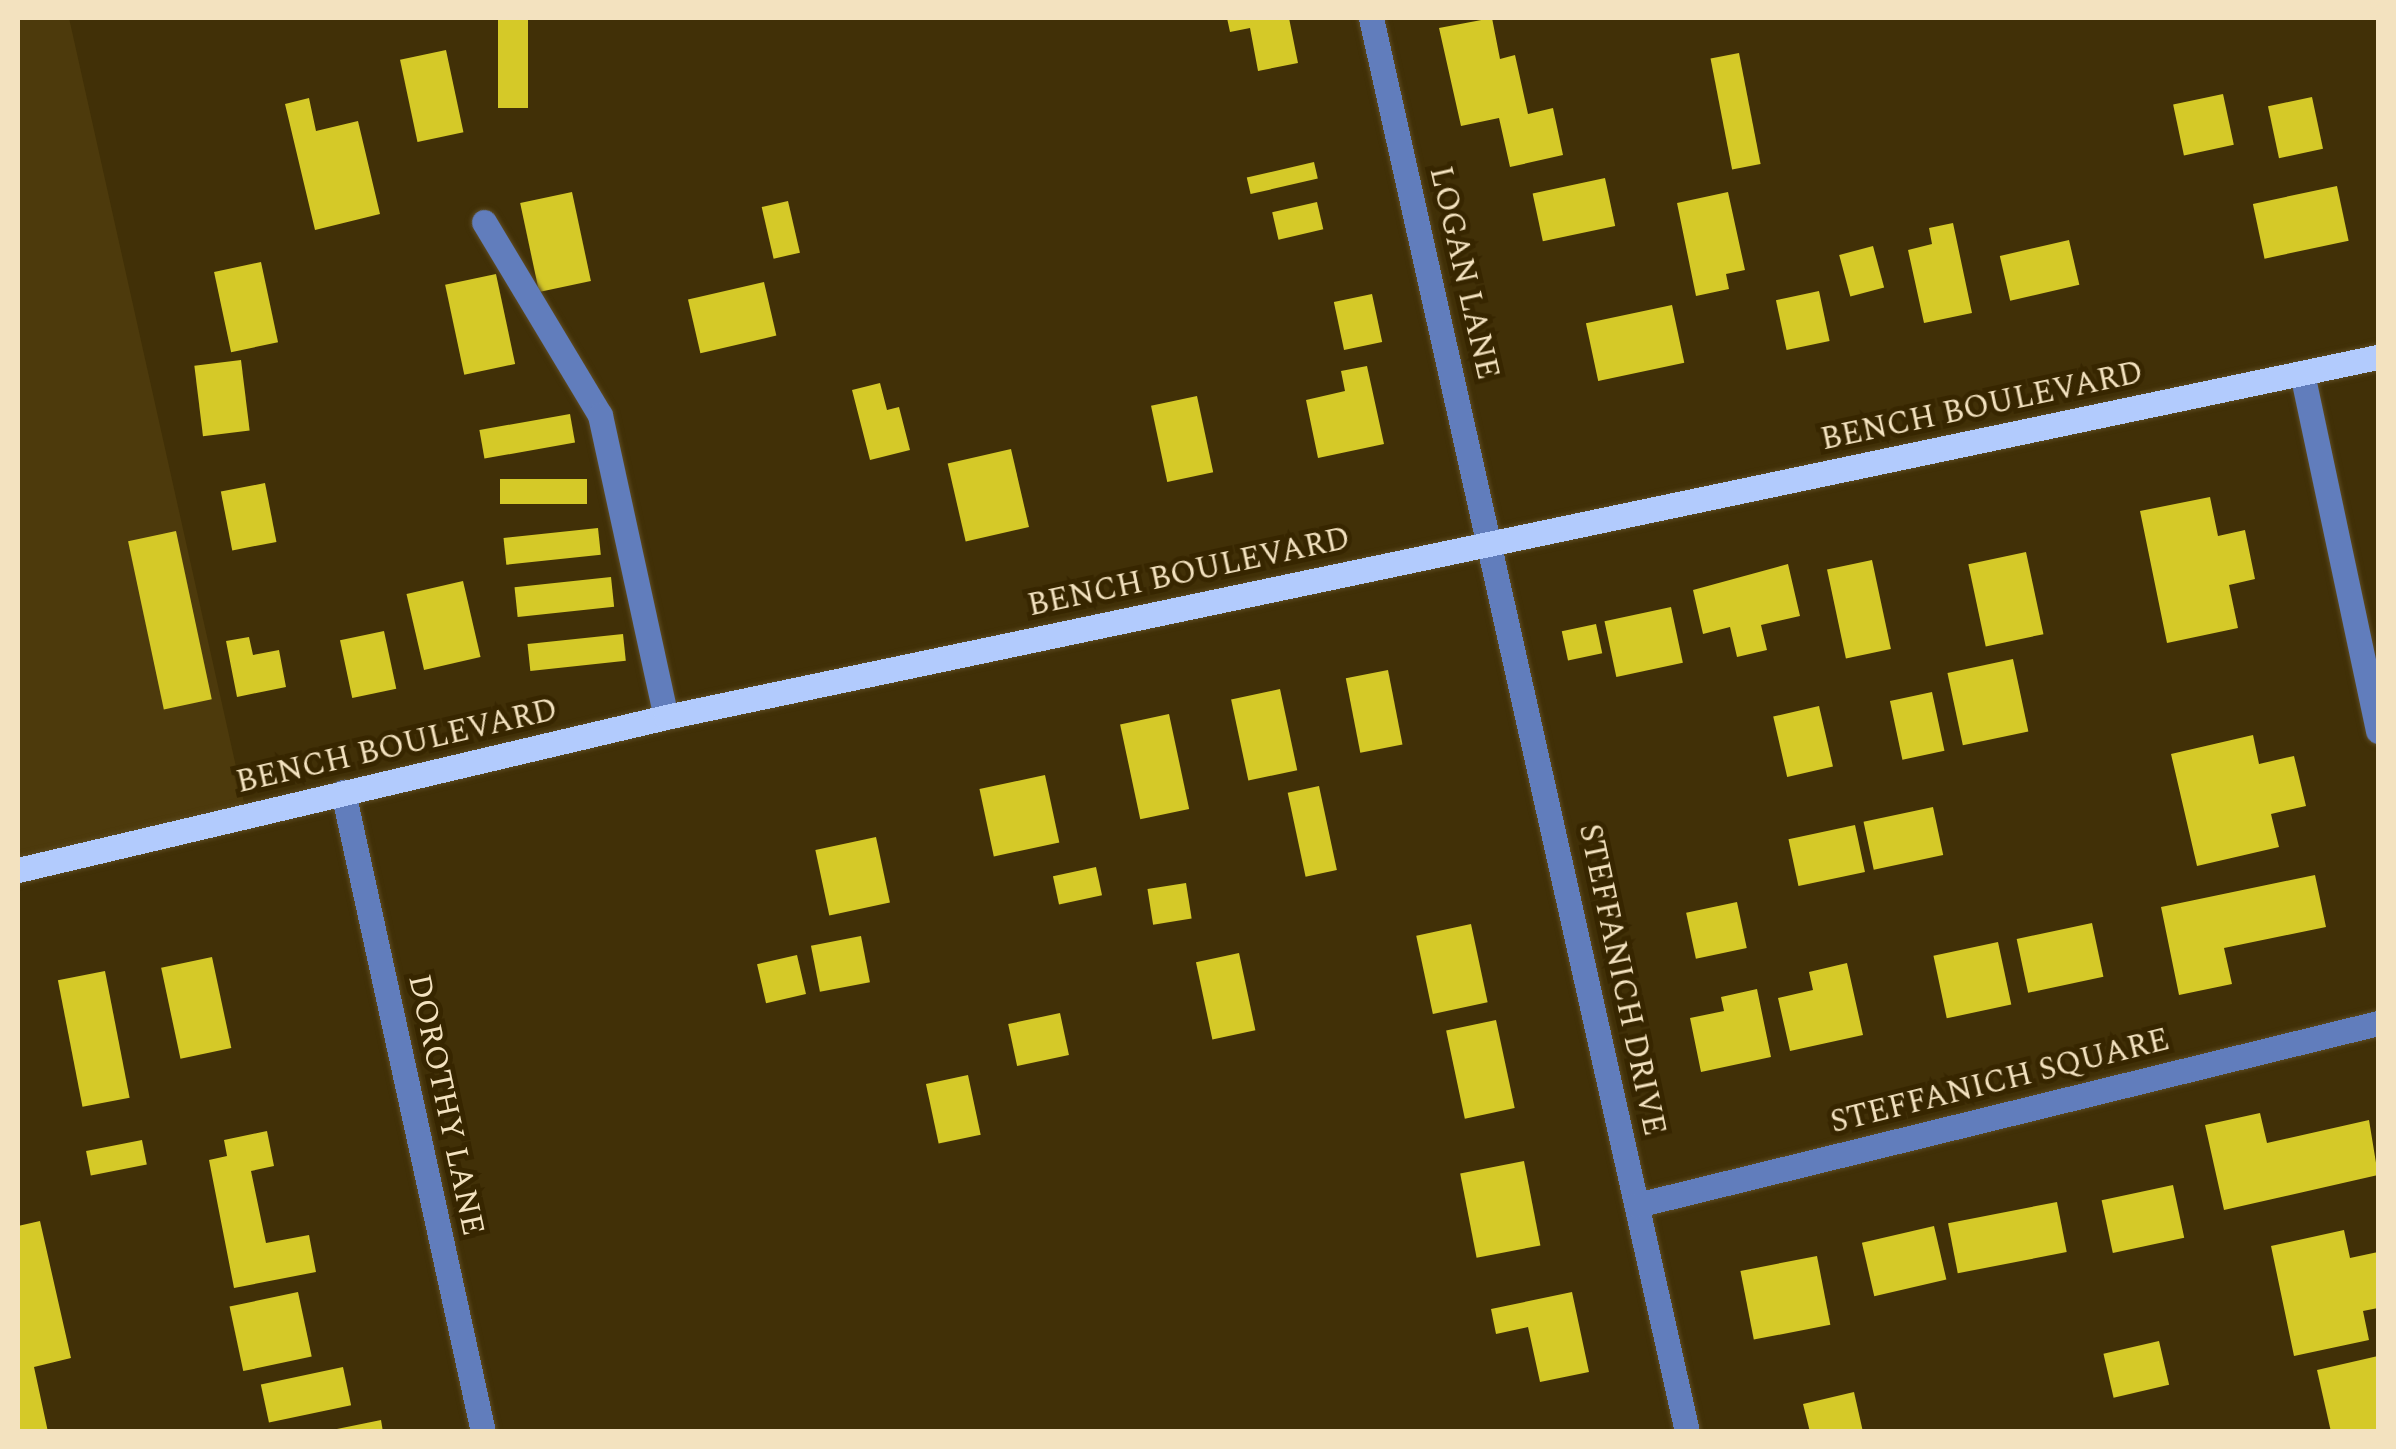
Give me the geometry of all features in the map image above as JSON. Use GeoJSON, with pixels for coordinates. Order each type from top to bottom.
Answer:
{"type":"FeatureCollection","features":[{"type":"Feature","properties":{"kind":"main road","name":"BENCH BOULEVARD"},"geometry":{"type":"LineString","coordinates":[[18,870],[666,718],[2378,357]]}},
{"type":"Feature","properties":{"kind":"street","name":"LOGAN LANE"},"geometry":{"type":"LineString","coordinates":[[1371,18],[1491,542]]}},
{"type":"Feature","properties":{"kind":"street"},"geometry":{"type":"LineString","coordinates":[[484,222],[600,415],[666,718]]}},
{"type":"Feature","properties":{"kind":"street"},"geometry":{"type":"LineString","coordinates":[[2302,373],[2374,693],[2378,732]]}},
{"type":"Feature","properties":{"kind":"street","name":"STEFFANICH DRIVE"},"geometry":{"type":"LineString","coordinates":[[1491,542],[1687,1432]]}},
{"type":"Feature","properties":{"kind":"street","name":"DOROTHY LANE"},"geometry":{"type":"LineString","coordinates":[[343,792],[483,1432]]}},
{"type":"Feature","properties":{"kind":"street","name":"STEFFANICH SQUARE"},"geometry":{"type":"LineString","coordinates":[[1637,1205],[2378,1023]]}},
{"type":"Feature","properties":{"kind":"shaded area"},"geometry":{"type":"Polygon","coordinates":[[[18,18],[69,18],[247,816],[18,869],[18,18]]]}},
{"type":"Feature","properties":{"kind":"building"},"geometry":{"type":"Polygon","coordinates":[[[498,18],[528,18],[528,108],[498,108],[498,18]]]}},
{"type":"Feature","properties":{"kind":"building"},"geometry":{"type":"Polygon","coordinates":[[[1227,18],[1289,18],[1298,63],[1258,71],[1250,28],[1230,32],[1227,18]]]}},
{"type":"Feature","properties":{"kind":"building"},"geometry":{"type":"Polygon","coordinates":[[[1492,18],[1500,59],[1515,55],[1528,114],[1553,108],[1563,155],[1510,167],[1499,118],[1461,126],[1439,28],[1492,18]]]}},
{"type":"Feature","properties":{"kind":"building"},"geometry":{"type":"Polygon","coordinates":[[[446,50],[463,132],[417,142],[400,60],[446,50]]]}},
{"type":"Feature","properties":{"kind":"building"},"geometry":{"type":"Polygon","coordinates":[[[1739,53],[1761,164],[1732,169],[1711,59],[1739,53]]]}},
{"type":"Feature","properties":{"kind":"building"},"geometry":{"type":"Polygon","coordinates":[[[2223,94],[2234,145],[2184,155],[2173,105],[2223,94]]]}},
{"type":"Feature","properties":{"kind":"building"},"geometry":{"type":"Polygon","coordinates":[[[2312,97],[2323,149],[2279,158],[2268,106],[2312,97]]]}},
{"type":"Feature","properties":{"kind":"building"},"geometry":{"type":"Polygon","coordinates":[[[309,98],[316,131],[358,121],[380,214],[315,230],[285,104],[309,98]]]}},
{"type":"Feature","properties":{"kind":"building"},"geometry":{"type":"Polygon","coordinates":[[[1314,162],[1318,179],[1251,194],[1247,178],[1314,162]]]}},
{"type":"Feature","properties":{"kind":"building"},"geometry":{"type":"Polygon","coordinates":[[[1605,178],[1615,226],[1543,241],[1533,193],[1605,178]]]}},
{"type":"Feature","properties":{"kind":"building"},"geometry":{"type":"Polygon","coordinates":[[[2337,186],[2349,241],[2265,259],[2253,204],[2337,186]]]}},
{"type":"Feature","properties":{"kind":"building"},"geometry":{"type":"Polygon","coordinates":[[[572,192],[591,281],[539,292],[520,203],[572,192]]]}},
{"type":"Feature","properties":{"kind":"building"},"geometry":{"type":"Polygon","coordinates":[[[1728,192],[1745,270],[1726,274],[1729,289],[1696,296],[1677,203],[1728,192]]]}},
{"type":"Feature","properties":{"kind":"building"},"geometry":{"type":"Polygon","coordinates":[[[788,201],[800,253],[774,259],[762,207],[788,201]]]}},
{"type":"Feature","properties":{"kind":"building"},"geometry":{"type":"Polygon","coordinates":[[[1317,202],[1323,229],[1278,240],[1272,212],[1317,202]]]}},
{"type":"Feature","properties":{"kind":"building"},"geometry":{"type":"Polygon","coordinates":[[[1953,223],[1972,313],[1924,323],[1908,250],[1932,244],[1929,228],[1953,223]]]}},
{"type":"Feature","properties":{"kind":"building"},"geometry":{"type":"Polygon","coordinates":[[[2069,240],[2079,285],[2010,301],[2000,256],[2069,240]]]}},
{"type":"Feature","properties":{"kind":"building"},"geometry":{"type":"Polygon","coordinates":[[[1873,246],[1884,288],[1850,297],[1839,255],[1873,246]]]}},
{"type":"Feature","properties":{"kind":"building"},"geometry":{"type":"Polygon","coordinates":[[[261,262],[278,342],[231,352],[214,272],[261,262]]]}},
{"type":"Feature","properties":{"kind":"building"},"geometry":{"type":"Polygon","coordinates":[[[496,274],[515,364],[464,375],[445,285],[496,274]]]}},
{"type":"Feature","properties":{"kind":"building"},"geometry":{"type":"Polygon","coordinates":[[[764,282],[776,336],[700,353],[688,300],[764,282]]]}},
{"type":"Feature","properties":{"kind":"building"},"geometry":{"type":"Polygon","coordinates":[[[1819,291],[1830,341],[1787,350],[1776,300],[1819,291]]]}},
{"type":"Feature","properties":{"kind":"building"},"geometry":{"type":"Polygon","coordinates":[[[1372,294],[1382,342],[1344,350],[1334,302],[1372,294]]]}},
{"type":"Feature","properties":{"kind":"building"},"geometry":{"type":"Polygon","coordinates":[[[1672,305],[1684,363],[1598,381],[1586,323],[1672,305]]]}},
{"type":"Feature","properties":{"kind":"building"},"geometry":{"type":"Polygon","coordinates":[[[241,360],[250,430],[203,436],[194,366],[241,360]]]}},
{"type":"Feature","properties":{"kind":"building"},"geometry":{"type":"Polygon","coordinates":[[[1367,366],[1384,444],[1318,458],[1306,400],[1345,391],[1341,371],[1367,366]]]}},
{"type":"Feature","properties":{"kind":"building"},"geometry":{"type":"Polygon","coordinates":[[[880,383],[887,410],[899,407],[910,450],[870,460],[852,390],[880,383]]]}},
{"type":"Feature","properties":{"kind":"building"},"geometry":{"type":"Polygon","coordinates":[[[1197,396],[1213,472],[1167,482],[1151,406],[1197,396]]]}},
{"type":"Feature","properties":{"kind":"building"},"geometry":{"type":"Polygon","coordinates":[[[570,414],[575,443],[484,459],[479,430],[570,414]]]}},
{"type":"Feature","properties":{"kind":"building"},"geometry":{"type":"Polygon","coordinates":[[[1011,449],[1029,527],[966,542],[948,464],[1011,449]]]}},
{"type":"Feature","properties":{"kind":"building"},"geometry":{"type":"Polygon","coordinates":[[[500,479],[587,479],[587,504],[500,504],[500,479]]]}},
{"type":"Feature","properties":{"kind":"building"},"geometry":{"type":"Polygon","coordinates":[[[265,483],[276,542],[232,550],[221,492],[265,483]]]}},
{"type":"Feature","properties":{"kind":"building"},"geometry":{"type":"Polygon","coordinates":[[[2210,497],[2218,536],[2245,530],[2255,579],[2229,585],[2238,628],[2167,643],[2140,511],[2210,497]]]}},
{"type":"Feature","properties":{"kind":"building"},"geometry":{"type":"Polygon","coordinates":[[[598,528],[601,555],[506,565],[504,538],[598,528]]]}},
{"type":"Feature","properties":{"kind":"building"},"geometry":{"type":"Polygon","coordinates":[[[176,531],[212,699],[164,709],[128,541],[176,531]]]}},
{"type":"Feature","properties":{"kind":"building"},"geometry":{"type":"Polygon","coordinates":[[[2026,552],[2043,634],[1986,646],[1968,564],[2026,552]]]}},
{"type":"Feature","properties":{"kind":"building"},"geometry":{"type":"Polygon","coordinates":[[[1872,560],[1891,649],[1846,659],[1827,570],[1872,560]]]}},
{"type":"Feature","properties":{"kind":"building"},"geometry":{"type":"Polygon","coordinates":[[[1788,564],[1800,616],[1761,625],[1767,650],[1737,657],[1730,627],[1703,634],[1693,590],[1788,564]]]}},
{"type":"Feature","properties":{"kind":"building"},"geometry":{"type":"Polygon","coordinates":[[[611,577],[614,607],[518,617],[515,587],[611,577]]]}},
{"type":"Feature","properties":{"kind":"building"},"geometry":{"type":"Polygon","coordinates":[[[463,581],[481,657],[424,670],[406,594],[463,581]]]}},
{"type":"Feature","properties":{"kind":"building"},"geometry":{"type":"Polygon","coordinates":[[[1671,607],[1683,663],[1616,677],[1604,621],[1671,607]]]}},
{"type":"Feature","properties":{"kind":"building"},"geometry":{"type":"Polygon","coordinates":[[[1596,624],[1602,653],[1568,661],[1562,631],[1596,624]]]}},
{"type":"Feature","properties":{"kind":"building"},"geometry":{"type":"Polygon","coordinates":[[[384,631],[396,689],[352,698],[340,640],[384,631]]]}},
{"type":"Feature","properties":{"kind":"building"},"geometry":{"type":"Polygon","coordinates":[[[623,634],[626,661],[530,671],[528,644],[623,634]]]}},
{"type":"Feature","properties":{"kind":"building"},"geometry":{"type":"Polygon","coordinates":[[[249,637],[253,655],[279,650],[286,687],[237,697],[226,641],[249,637]]]}},
{"type":"Feature","properties":{"kind":"building"},"geometry":{"type":"Polygon","coordinates":[[[2013,659],[2028,731],[1963,745],[1947,673],[2013,659]]]}},
{"type":"Feature","properties":{"kind":"building"},"geometry":{"type":"Polygon","coordinates":[[[1388,670],[1403,745],[1360,753],[1346,678],[1388,670]]]}},
{"type":"Feature","properties":{"kind":"building"},"geometry":{"type":"Polygon","coordinates":[[[1280,689],[1297,770],[1248,781],[1231,699],[1280,689]]]}},
{"type":"Feature","properties":{"kind":"building"},"geometry":{"type":"Polygon","coordinates":[[[1932,692],[1944,751],[1902,760],[1890,701],[1932,692]]]}},
{"type":"Feature","properties":{"kind":"building"},"geometry":{"type":"Polygon","coordinates":[[[1819,706],[1833,766],[1787,777],[1773,717],[1819,706]]]}},
{"type":"Feature","properties":{"kind":"building"},"geometry":{"type":"Polygon","coordinates":[[[1169,714],[1189,809],[1140,819],[1120,724],[1169,714]]]}},
{"type":"Feature","properties":{"kind":"building"},"geometry":{"type":"Polygon","coordinates":[[[2253,735],[2259,764],[2294,756],[2306,806],[2271,814],[2279,847],[2197,866],[2171,754],[2253,735]]]}},
{"type":"Feature","properties":{"kind":"building"},"geometry":{"type":"Polygon","coordinates":[[[1045,775],[1059,842],[994,856],[979,789],[1045,775]]]}},
{"type":"Feature","properties":{"kind":"building"},"geometry":{"type":"Polygon","coordinates":[[[1319,786],[1337,870],[1306,877],[1288,793],[1319,786]]]}},
{"type":"Feature","properties":{"kind":"building"},"geometry":{"type":"Polygon","coordinates":[[[1933,807],[1943,855],[1874,870],[1864,822],[1933,807]]]}},
{"type":"Feature","properties":{"kind":"building"},"geometry":{"type":"Polygon","coordinates":[[[1855,825],[1865,872],[1798,886],[1788,839],[1855,825]]]}},
{"type":"Feature","properties":{"kind":"building"},"geometry":{"type":"Polygon","coordinates":[[[876,837],[890,903],[829,915],[815,850],[876,837]]]}},
{"type":"Feature","properties":{"kind":"building"},"geometry":{"type":"Polygon","coordinates":[[[1096,867],[1102,895],[1059,905],[1053,876],[1096,867]]]}},
{"type":"Feature","properties":{"kind":"building"},"geometry":{"type":"Polygon","coordinates":[[[2315,875],[2326,927],[2224,948],[2232,984],[2179,995],[2161,907],[2315,875]]]}},
{"type":"Feature","properties":{"kind":"building"},"geometry":{"type":"Polygon","coordinates":[[[1186,883],[1192,919],[1153,925],[1147,889],[1186,883]]]}},
{"type":"Feature","properties":{"kind":"building"},"geometry":{"type":"Polygon","coordinates":[[[1737,902],[1747,948],[1696,959],[1686,913],[1737,902]]]}},
{"type":"Feature","properties":{"kind":"building"},"geometry":{"type":"Polygon","coordinates":[[[2092,923],[2103,977],[2028,993],[2017,939],[2092,923]]]}},
{"type":"Feature","properties":{"kind":"building"},"geometry":{"type":"Polygon","coordinates":[[[1471,924],[1488,1002],[1433,1014],[1416,936],[1471,924]]]}},
{"type":"Feature","properties":{"kind":"building"},"geometry":{"type":"Polygon","coordinates":[[[861,936],[870,982],[820,992],[811,946],[861,936]]]}},
{"type":"Feature","properties":{"kind":"building"},"geometry":{"type":"Polygon","coordinates":[[[1998,942],[2011,1005],[1947,1018],[1933,956],[1998,942]]]}},
{"type":"Feature","properties":{"kind":"building"},"geometry":{"type":"Polygon","coordinates":[[[1239,953],[1255,1030],[1212,1039],[1196,962],[1239,953]]]}},
{"type":"Feature","properties":{"kind":"building"},"geometry":{"type":"Polygon","coordinates":[[[797,955],[806,994],[766,1003],[757,964],[797,955]]]}},
{"type":"Feature","properties":{"kind":"building"},"geometry":{"type":"Polygon","coordinates":[[[212,957],[231,1048],[180,1059],[161,968],[212,957]]]}},
{"type":"Feature","properties":{"kind":"building"},"geometry":{"type":"Polygon","coordinates":[[[1847,963],[1863,1035],[1790,1051],[1778,998],[1813,990],[1809,972],[1847,963]]]}},
{"type":"Feature","properties":{"kind":"building"},"geometry":{"type":"Polygon","coordinates":[[[105,971],[130,1098],[82,1107],[58,980],[105,971]]]}},
{"type":"Feature","properties":{"kind":"building"},"geometry":{"type":"Polygon","coordinates":[[[1757,989],[1771,1057],[1701,1072],[1690,1018],[1724,1011],[1721,997],[1757,989]]]}},
{"type":"Feature","properties":{"kind":"building"},"geometry":{"type":"Polygon","coordinates":[[[1060,1013],[1069,1055],[1017,1066],[1008,1024],[1060,1013]]]}},
{"type":"Feature","properties":{"kind":"building"},"geometry":{"type":"Polygon","coordinates":[[[1496,1020],[1515,1108],[1465,1119],[1446,1031],[1496,1020]]]}},
{"type":"Feature","properties":{"kind":"building"},"geometry":{"type":"Polygon","coordinates":[[[968,1075],[981,1135],[939,1144],[926,1084],[968,1075]]]}},
{"type":"Feature","properties":{"kind":"building"},"geometry":{"type":"Polygon","coordinates":[[[2260,1113],[2267,1143],[2369,1120],[2378,1175],[2224,1210],[2205,1125],[2260,1113]]]}},
{"type":"Feature","properties":{"kind":"building"},"geometry":{"type":"Polygon","coordinates":[[[267,1131],[274,1166],[251,1171],[266,1243],[309,1235],[316,1272],[234,1288],[209,1160],[227,1156],[224,1140],[267,1131]]]}},
{"type":"Feature","properties":{"kind":"building"},"geometry":{"type":"Polygon","coordinates":[[[142,1140],[147,1165],[91,1175],[86,1151],[142,1140]]]}},
{"type":"Feature","properties":{"kind":"building"},"geometry":{"type":"Polygon","coordinates":[[[1524,1161],[1540,1245],[1477,1258],[1460,1173],[1524,1161]]]}},
{"type":"Feature","properties":{"kind":"building"},"geometry":{"type":"Polygon","coordinates":[[[2173,1185],[2184,1238],[2113,1253],[2102,1200],[2173,1185]]]}},
{"type":"Feature","properties":{"kind":"building"},"geometry":{"type":"Polygon","coordinates":[[[2057,1202],[2067,1252],[1958,1273],[1948,1223],[2057,1202]]]}},
{"type":"Feature","properties":{"kind":"building"},"geometry":{"type":"Polygon","coordinates":[[[40,1221],[71,1358],[34,1367],[48,1432],[18,1432],[18,1226],[40,1221]]]}},
{"type":"Feature","properties":{"kind":"building"},"geometry":{"type":"Polygon","coordinates":[[[1934,1226],[1946,1280],[1874,1296],[1862,1243],[1934,1226]]]}},
{"type":"Feature","properties":{"kind":"building"},"geometry":{"type":"Polygon","coordinates":[[[2344,1230],[2350,1258],[2378,1252],[2378,1308],[2363,1311],[2369,1340],[2294,1356],[2271,1246],[2344,1230]]]}},
{"type":"Feature","properties":{"kind":"building"},"geometry":{"type":"Polygon","coordinates":[[[1817,1256],[1830,1325],[1754,1340],[1740,1271],[1817,1256]]]}},
{"type":"Feature","properties":{"kind":"building"},"geometry":{"type":"Polygon","coordinates":[[[298,1292],[312,1357],[243,1371],[230,1307],[298,1292]]]}},
{"type":"Feature","properties":{"kind":"building"},"geometry":{"type":"Polygon","coordinates":[[[1572,1292],[1589,1372],[1540,1382],[1528,1327],[1496,1334],[1491,1309],[1572,1292]]]}},
{"type":"Feature","properties":{"kind":"building"},"geometry":{"type":"Polygon","coordinates":[[[2159,1341],[2169,1385],[2114,1398],[2103,1354],[2159,1341]]]}},
{"type":"Feature","properties":{"kind":"building"},"geometry":{"type":"Polygon","coordinates":[[[2378,1356],[2378,1432],[2331,1432],[2317,1370],[2378,1356]]]}},
{"type":"Feature","properties":{"kind":"building"},"geometry":{"type":"Polygon","coordinates":[[[343,1367],[351,1405],[269,1423],[261,1384],[343,1367]]]}},
{"type":"Feature","properties":{"kind":"building"},"geometry":{"type":"Polygon","coordinates":[[[1854,1392],[1863,1432],[1810,1432],[1803,1404],[1854,1392]]]}},
{"type":"Feature","properties":{"kind":"building"},"geometry":{"type":"Polygon","coordinates":[[[381,1420],[383,1432],[332,1432],[332,1430],[381,1420]]]}}]}
